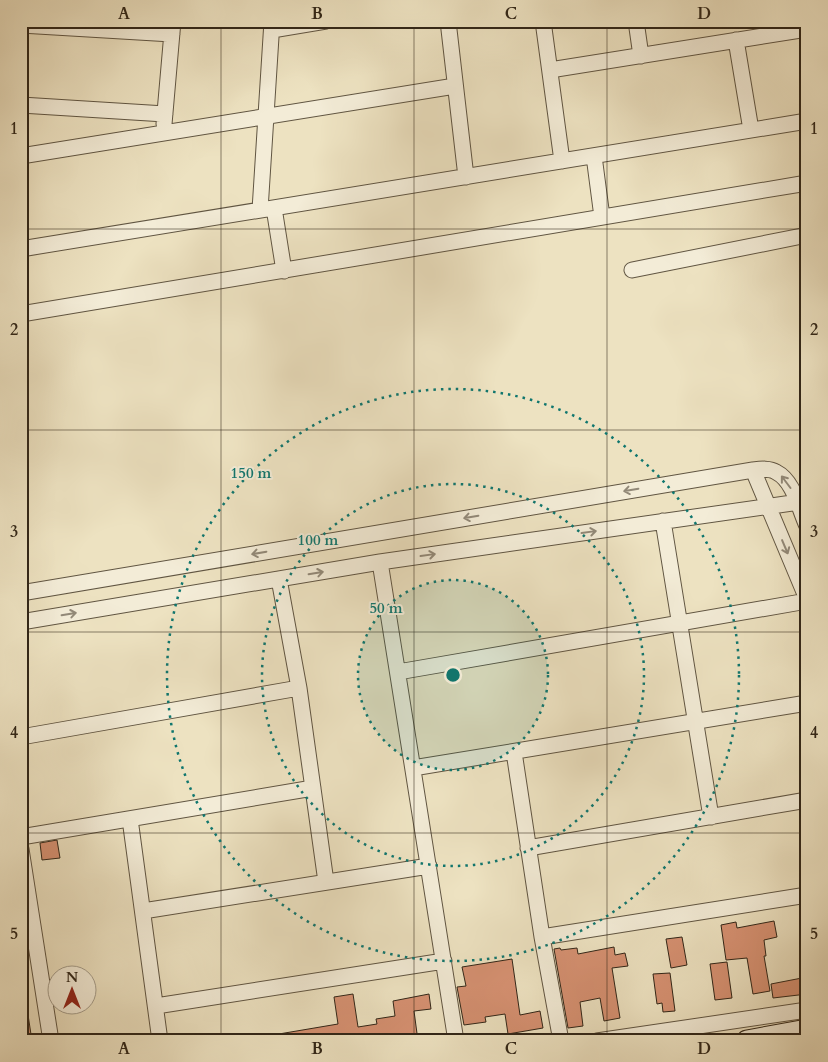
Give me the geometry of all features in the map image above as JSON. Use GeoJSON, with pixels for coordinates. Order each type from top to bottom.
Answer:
{"type":"FeatureCollection","features":[{"type":"Feature","properties":{"kind":"main road"},"geometry":{"type":"LineString","coordinates":[[747,1041],[807,1030]]}},
{"type":"Feature","properties":{"kind":"street"},"geometry":{"type":"LineString","coordinates":[[284,271],[267,209],[266,116],[272,26],[326,21]]}},
{"type":"Feature","properties":{"kind":"street"},"geometry":{"type":"LineString","coordinates":[[448,21],[466,177]]}},
{"type":"Feature","properties":{"kind":"street"},"geometry":{"type":"LineString","coordinates":[[543,21],[562,161]]}},
{"type":"Feature","properties":{"kind":"street"},"geometry":{"type":"LineString","coordinates":[[636,21],[641,56]]}},
{"type":"Feature","properties":{"kind":"street"},"geometry":{"type":"LineString","coordinates":[[21,25],[172,27],[164,132]]}},
{"type":"Feature","properties":{"kind":"street"},"geometry":{"type":"LineString","coordinates":[[550,70],[807,29]]}},
{"type":"Feature","properties":{"kind":"street"},"geometry":{"type":"LineString","coordinates":[[736,40],[751,130]]}},
{"type":"Feature","properties":{"kind":"street"},"geometry":{"type":"LineString","coordinates":[[21,156],[455,86]]}},
{"type":"Feature","properties":{"kind":"street"},"geometry":{"type":"LineString","coordinates":[[21,105],[165,114]]}},
{"type":"Feature","properties":{"kind":"street"},"geometry":{"type":"LineString","coordinates":[[21,249],[807,121]]}},
{"type":"Feature","properties":{"kind":"street"},"geometry":{"type":"LineString","coordinates":[[594,156],[602,218]]}},
{"type":"Feature","properties":{"kind":"street"},"geometry":{"type":"LineString","coordinates":[[21,314],[807,183]]}},
{"type":"Feature","properties":{"kind":"street"},"geometry":{"type":"LineString","coordinates":[[632,270],[807,235]]}},
{"type":"Feature","properties":{"kind":"street"},"geometry":{"type":"LineString","coordinates":[[21,593],[764,469],[776,471],[787,481],[802,502],[807,526]]}},
{"type":"Feature","properties":{"kind":"street"},"geometry":{"type":"LineString","coordinates":[[398,672],[807,600],[753,470]]}},
{"type":"Feature","properties":{"kind":"street"},"geometry":{"type":"LineString","coordinates":[[21,622],[380,562],[802,502]]}},
{"type":"Feature","properties":{"kind":"street"},"geometry":{"type":"LineString","coordinates":[[663,521],[712,817]]}},
{"type":"Feature","properties":{"kind":"street"},"geometry":{"type":"LineString","coordinates":[[380,562],[456,1041]]}},
{"type":"Feature","properties":{"kind":"street"},"geometry":{"type":"LineString","coordinates":[[279,579],[299,688],[326,882]]}},
{"type":"Feature","properties":{"kind":"street"},"geometry":{"type":"LineString","coordinates":[[21,737],[299,688]]}},
{"type":"Feature","properties":{"kind":"street"},"geometry":{"type":"LineString","coordinates":[[414,768],[807,703]]}},
{"type":"Feature","properties":{"kind":"street"},"geometry":{"type":"LineString","coordinates":[[514,752],[560,1041]]}},
{"type":"Feature","properties":{"kind":"street"},"geometry":{"type":"LineString","coordinates":[[21,837],[313,788]]}},
{"type":"Feature","properties":{"kind":"street"},"geometry":{"type":"LineString","coordinates":[[528,848],[807,800]]}},
{"type":"Feature","properties":{"kind":"street"},"geometry":{"type":"LineString","coordinates":[[130,819],[160,1041]]}},
{"type":"Feature","properties":{"kind":"street"},"geometry":{"type":"LineString","coordinates":[[21,849],[51,1041]]}},
{"type":"Feature","properties":{"kind":"street"},"geometry":{"type":"LineString","coordinates":[[143,911],[429,866]]}},
{"type":"Feature","properties":{"kind":"street"},"geometry":{"type":"LineString","coordinates":[[542,937],[807,895]]}},
{"type":"Feature","properties":{"kind":"street"},"geometry":{"type":"LineString","coordinates":[[156,1006],[444,961]]}},
{"type":"Feature","properties":{"kind":"street"},"geometry":{"type":"LineString","coordinates":[[597,1041],[807,1010]]}},
{"type":"Feature","properties":{"kind":"building"},"geometry":{"type":"Polygon","coordinates":[[[57,840],[60,858],[42,860],[40,843],[57,840]]]}},
{"type":"Feature","properties":{"kind":"building"},"geometry":{"type":"Polygon","coordinates":[[[774,921],[777,937],[764,940],[766,956],[764,956],[770,991],[753,994],[747,958],[726,960],[721,925],[736,922],[737,928],[774,921]]]}},
{"type":"Feature","properties":{"kind":"building"},"geometry":{"type":"Polygon","coordinates":[[[682,937],[687,965],[671,968],[666,939],[682,937]]]}},
{"type":"Feature","properties":{"kind":"building"},"geometry":{"type":"Polygon","coordinates":[[[614,947],[615,955],[625,953],[628,966],[612,968],[620,1018],[604,1021],[600,998],[580,1002],[583,1026],[568,1028],[554,949],[577,948],[578,954],[614,947]]]}},
{"type":"Feature","properties":{"kind":"building"},"geometry":{"type":"Polygon","coordinates":[[[512,959],[520,1015],[540,1011],[543,1028],[508,1034],[505,1014],[485,1017],[486,1022],[464,1025],[457,987],[466,986],[462,967],[512,959]]]}},
{"type":"Feature","properties":{"kind":"building"},"geometry":{"type":"Polygon","coordinates":[[[727,962],[732,998],[715,1000],[710,964],[727,962]]]}},
{"type":"Feature","properties":{"kind":"building"},"geometry":{"type":"Polygon","coordinates":[[[670,973],[675,1011],[663,1012],[662,1003],[657,1004],[653,974],[670,973]]]}},
{"type":"Feature","properties":{"kind":"building"},"geometry":{"type":"Polygon","coordinates":[[[807,977],[807,994],[773,998],[771,984],[807,977]]]}},
{"type":"Feature","properties":{"kind":"building"},"geometry":{"type":"Polygon","coordinates":[[[353,994],[358,1027],[377,1024],[376,1019],[395,1016],[393,1001],[429,994],[431,1009],[414,1011],[418,1041],[342,1041],[342,1038],[325,1041],[274,1041],[273,1035],[338,1024],[334,997],[353,994]]]}},
{"type":"Feature","properties":{"kind":"building"},"geometry":{"type":"Polygon","coordinates":[[[27,1008],[32,1041],[21,1041],[21,1009],[27,1008]]]}}]}
